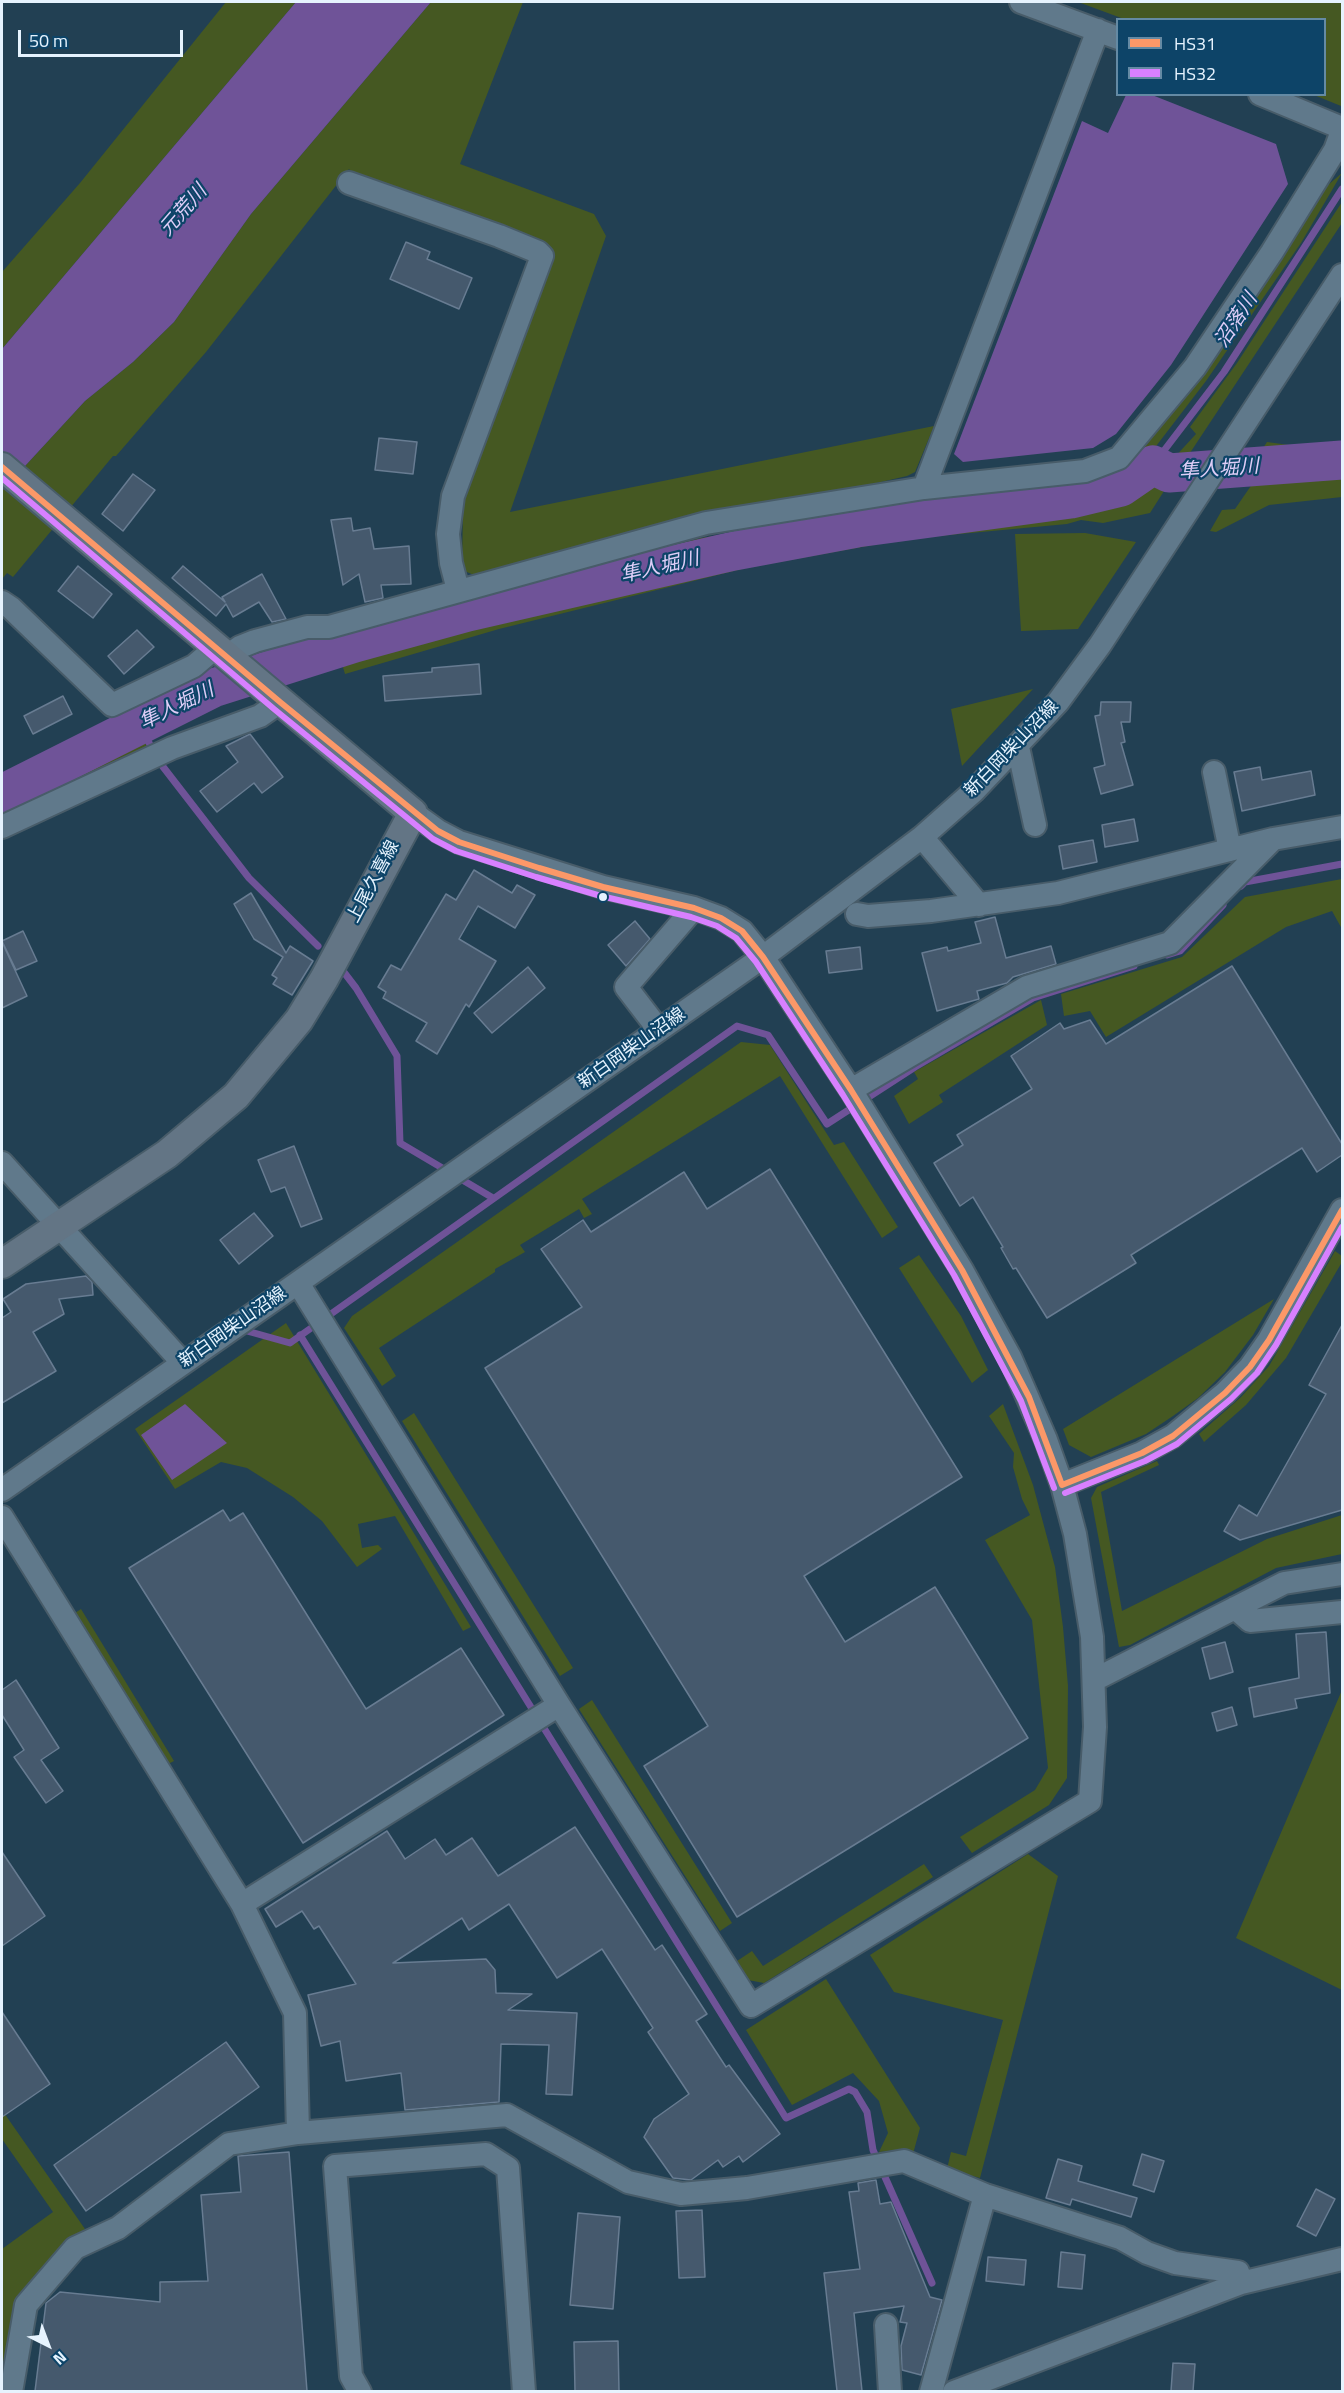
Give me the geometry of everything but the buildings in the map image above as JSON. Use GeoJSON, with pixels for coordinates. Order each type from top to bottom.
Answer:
{"type":"FeatureCollection","features":[{"type":"Feature","properties":{"kind":"main road"},"geometry":{"type":"LineString","coordinates":[[2,467],[413,813]]}},
{"type":"Feature","properties":{"kind":"main road","name":"上尾久喜線"},"geometry":{"type":"LineString","coordinates":[[2,1264],[189,1138],[236,1096],[257,1073],[299,1020],[324,979],[413,813]]}},
{"type":"Feature","properties":{"kind":"street"},"geometry":{"type":"LineString","coordinates":[[924,488],[1108,34],[1021,2]]}},
{"type":"Feature","properties":{"kind":"street"},"geometry":{"type":"LineString","coordinates":[[2,602],[11,608],[111,705],[194,666],[255,641],[307,627],[329,627],[706,523],[924,488],[1085,471],[1119,458],[1195,367],[1272,252],[1335,150],[1342,129],[1265,96]]}},
{"type":"Feature","properties":{"kind":"street"},"geometry":{"type":"LineString","coordinates":[[349,183],[499,236],[538,252],[542,256],[453,496],[448,534],[451,563],[458,590]]}},
{"type":"Feature","properties":{"kind":"street","name":"新白岡柴山沼線"},"geometry":{"type":"LineString","coordinates":[[2,1490],[763,957],[922,837],[974,791],[1058,702],[1100,645],[1342,275]]}},
{"type":"Feature","properties":{"kind":"street"},"geometry":{"type":"LineString","coordinates":[[2,827],[172,748],[260,716],[280,702]]}},
{"type":"Feature","properties":{"kind":"street"},"geometry":{"type":"LineString","coordinates":[[1018,747],[1035,825]]}},
{"type":"Feature","properties":{"kind":"street"},"geometry":{"type":"LineString","coordinates":[[1214,772],[1230,850]]}},
{"type":"Feature","properties":{"kind":"street"},"geometry":{"type":"LineString","coordinates":[[298,1283],[559,1705],[752,2006],[1090,1801],[1095,1727],[1094,1680],[1085,1587],[1062,1485],[1029,1397],[999,1336],[962,1270],[851,1090],[763,957],[742,931],[733,924],[694,908],[603,887],[459,842],[438,831],[413,813]]}},
{"type":"Feature","properties":{"kind":"street"},"geometry":{"type":"LineString","coordinates":[[857,914],[868,916],[979,905],[1058,893],[1273,839],[1342,827]]}},
{"type":"Feature","properties":{"kind":"street"},"geometry":{"type":"LineString","coordinates":[[922,837],[979,905]]}},
{"type":"Feature","properties":{"kind":"street"},"geometry":{"type":"LineString","coordinates":[[851,1090],[1027,987],[1170,943],[1273,839]]}},
{"type":"Feature","properties":{"kind":"street"},"geometry":{"type":"LineString","coordinates":[[659,1030],[626,987],[694,908]]}},
{"type":"Feature","properties":{"kind":"street"},"geometry":{"type":"LineString","coordinates":[[2,1163],[183,1363]]}},
{"type":"Feature","properties":{"kind":"street"},"geometry":{"type":"LineString","coordinates":[[1062,1485],[1142,1453],[1163,1442],[1203,1413],[1225,1393],[1250,1367],[1269,1340],[1342,1210]]}},
{"type":"Feature","properties":{"kind":"street"},"geometry":{"type":"LineString","coordinates":[[2,1517],[242,1904],[295,2013],[298,2133]]}},
{"type":"Feature","properties":{"kind":"street"},"geometry":{"type":"LineString","coordinates":[[1094,1680],[1284,1583],[1342,1574]]}},
{"type":"Feature","properties":{"kind":"street"},"geometry":{"type":"LineString","coordinates":[[1235,1608],[1250,1621],[1342,1612]]}},
{"type":"Feature","properties":{"kind":"street"},"geometry":{"type":"LineString","coordinates":[[242,1904],[559,1705]]}},
{"type":"Feature","properties":{"kind":"street"},"geometry":{"type":"LineString","coordinates":[[11,2391],[26,2305],[75,2248],[118,2228],[229,2144],[298,2133],[507,2115],[628,2182],[681,2194],[747,2187],[904,2161],[985,2194],[1120,2238],[1147,2253],[1175,2263],[1238,2272],[1241,2283]]}},
{"type":"Feature","properties":{"kind":"street"},"geometry":{"type":"LineString","coordinates":[[360,2391],[351,2376],[334,2166],[486,2154],[508,2168],[524,2391]]}},
{"type":"Feature","properties":{"kind":"street"},"geometry":{"type":"LineString","coordinates":[[931,2391],[985,2194]]}},
{"type":"Feature","properties":{"kind":"street"},"geometry":{"type":"LineString","coordinates":[[954,2391],[1241,2283],[1342,2259]]}},
{"type":"Feature","properties":{"kind":"street"},"geometry":{"type":"LineString","coordinates":[[886,2325],[890,2391]]}},
{"type":"Feature","properties":{"kind":"green space"},"geometry":{"type":"Polygon","coordinates":[[[226,2],[296,2],[2,349],[2,272],[80,183],[226,2]]]}},
{"type":"Feature","properties":{"kind":"green space"},"geometry":{"type":"Polygon","coordinates":[[[431,2],[523,2],[460,164],[594,214],[606,236],[510,512],[934,426],[915,472],[907,476],[474,575],[462,570],[463,504],[553,252],[551,248],[355,177],[349,169],[206,352],[116,456],[113,456],[13,577],[7,573],[2,579],[2,491],[85,401],[133,362],[174,322],[251,214],[431,2]]]}},
{"type":"Feature","properties":{"kind":"green space"},"geometry":{"type":"Polygon","coordinates":[[[1078,2],[1342,2],[1341,106],[1316,96],[1326,96],[1326,18],[1121,18],[1078,2]]]}},
{"type":"Feature","properties":{"kind":"green space"},"geometry":{"type":"Polygon","coordinates":[[[1342,173],[1301,243],[1206,381],[1137,471],[1117,484],[1000,506],[769,535],[644,563],[337,646],[331,635],[701,538],[899,505],[1093,481],[1115,474],[1143,449],[1187,393],[1321,191],[1342,173]]]}},
{"type":"Feature","properties":{"kind":"green space"},"geometry":{"type":"Polygon","coordinates":[[[1342,202],[1342,223],[1184,462],[1172,460],[1196,434],[1190,427],[1237,363],[1342,202]]]}},
{"type":"Feature","properties":{"kind":"green space"},"geometry":{"type":"Polygon","coordinates":[[[1267,442],[1333,451],[1342,450],[1342,455],[1322,457],[1259,454],[1267,442]]]}},
{"type":"Feature","properties":{"kind":"green space"},"geometry":{"type":"Polygon","coordinates":[[[1342,471],[1342,497],[1269,505],[1216,532],[1210,531],[1222,510],[1235,509],[1257,477],[1342,471]]]}},
{"type":"Feature","properties":{"kind":"green space"},"geometry":{"type":"Polygon","coordinates":[[[1149,475],[1171,480],[1150,513],[1103,523],[1081,520],[1067,524],[906,539],[746,568],[499,629],[345,674],[342,664],[714,560],[865,536],[974,526],[1019,517],[1072,513],[1128,495],[1149,475]]]}},
{"type":"Feature","properties":{"kind":"green space"},"geometry":{"type":"Polygon","coordinates":[[[1085,533],[1136,542],[1078,629],[1021,631],[1015,534],[1085,533]]]}},
{"type":"Feature","properties":{"kind":"green space"},"geometry":{"type":"Polygon","coordinates":[[[1033,689],[962,766],[951,709],[1033,689]]]}},
{"type":"Feature","properties":{"kind":"green space"},"geometry":{"type":"Polygon","coordinates":[[[145,743],[150,752],[2,820],[2,809],[145,743]]]}},
{"type":"Feature","properties":{"kind":"green space"},"geometry":{"type":"Polygon","coordinates":[[[1342,879],[1342,929],[1332,911],[1286,927],[1106,1037],[1090,1011],[1064,1016],[1061,994],[1182,957],[1245,897],[1342,879]]]}},
{"type":"Feature","properties":{"kind":"green space"},"geometry":{"type":"Polygon","coordinates":[[[1041,1000],[1047,1025],[939,1095],[943,1102],[909,1124],[894,1096],[918,1079],[914,1072],[1041,1000]]]}},
{"type":"Feature","properties":{"kind":"green space"},"geometry":{"type":"Polygon","coordinates":[[[741,1042],[770,1045],[834,1145],[844,1142],[898,1227],[882,1238],[780,1076],[582,1199],[592,1214],[584,1218],[579,1209],[520,1245],[525,1252],[495,1269],[495,1272],[379,1348],[396,1376],[382,1386],[344,1328],[352,1316],[741,1042]]]}},
{"type":"Feature","properties":{"kind":"green space"},"geometry":{"type":"Polygon","coordinates":[[[1335,1251],[1342,1256],[1342,1262],[1286,1358],[1246,1405],[1204,1442],[1199,1434],[1241,1397],[1269,1366],[1335,1251]]]}},
{"type":"Feature","properties":{"kind":"green space"},"geometry":{"type":"Polygon","coordinates":[[[919,1255],[961,1316],[988,1370],[972,1383],[899,1268],[919,1255]]]}},
{"type":"Feature","properties":{"kind":"green space"},"geometry":{"type":"Polygon","coordinates":[[[1274,1299],[1253,1335],[1225,1372],[1198,1398],[1173,1416],[1146,1434],[1091,1457],[1069,1445],[1063,1429],[1274,1299]]]}},
{"type":"Feature","properties":{"kind":"green space"},"geometry":{"type":"Polygon","coordinates":[[[286,1323],[471,1627],[463,1631],[395,1516],[358,1524],[362,1548],[378,1545],[382,1549],[357,1567],[322,1521],[293,1497],[247,1468],[221,1462],[175,1489],[135,1429],[286,1323]]]}},
{"type":"Feature","properties":{"kind":"green space"},"geometry":{"type":"Polygon","coordinates":[[[1003,1404],[1033,1485],[1055,1567],[1068,1686],[1067,1778],[1049,1805],[972,1853],[960,1837],[1035,1790],[1048,1768],[1032,1620],[985,1540],[1030,1515],[1022,1499],[1013,1467],[1014,1453],[989,1416],[1003,1404]]]}},
{"type":"Feature","properties":{"kind":"green space"},"geometry":{"type":"Polygon","coordinates":[[[414,1413],[573,1668],[560,1676],[402,1421],[414,1413]]]}},
{"type":"Feature","properties":{"kind":"green space"},"geometry":{"type":"Polygon","coordinates":[[[1157,1461],[1159,1465],[1101,1492],[1122,1611],[1267,1539],[1342,1515],[1342,1554],[1276,1568],[1130,1645],[1119,1647],[1091,1498],[1097,1487],[1157,1461]]]}},
{"type":"Feature","properties":{"kind":"green space"},"geometry":{"type":"Polygon","coordinates":[[[81,1609],[174,1761],[168,1764],[75,1613],[81,1609]]]}},
{"type":"Feature","properties":{"kind":"green space"},"geometry":{"type":"Polygon","coordinates":[[[1342,1690],[1342,1990],[1236,1938],[1342,1690]]]}},
{"type":"Feature","properties":{"kind":"green space"},"geometry":{"type":"Polygon","coordinates":[[[592,1700],[732,1923],[720,1931],[579,1709],[592,1700]]]}},
{"type":"Feature","properties":{"kind":"green space"},"geometry":{"type":"Polygon","coordinates":[[[1028,1854],[1058,1876],[980,2178],[947,2169],[951,2152],[966,2156],[1003,2020],[894,1992],[870,1955],[1028,1854]]]}},
{"type":"Feature","properties":{"kind":"green space"},"geometry":{"type":"Polygon","coordinates":[[[924,1864],[933,1877],[764,1983],[748,1980],[737,1961],[752,1951],[763,1966],[924,1864]]]}},
{"type":"Feature","properties":{"kind":"green space"},"geometry":{"type":"Polygon","coordinates":[[[826,1979],[920,2128],[913,2154],[905,2149],[879,2152],[888,2133],[879,2101],[853,2073],[792,2105],[746,2030],[826,1979]]]}},
{"type":"Feature","properties":{"kind":"green space"},"geometry":{"type":"Polygon","coordinates":[[[2,2110],[85,2229],[68,2240],[18,2298],[2,2380],[2,2249],[53,2212],[2,2139],[2,2110]]]}},
{"type":"Feature","properties":{"kind":"water","name":"元荒川"},"geometry":{"type":"Polygon","coordinates":[[[296,2],[431,2],[251,214],[174,322],[133,362],[85,401],[2,491],[2,349],[296,2]]]}},
{"type":"Feature","properties":{"kind":"water"},"geometry":{"type":"Polygon","coordinates":[[[1126,96],[1155,96],[1276,144],[1288,184],[1171,365],[1116,434],[1093,448],[963,462],[954,454],[1082,121],[1108,133],[1126,96]]]}},
{"type":"Feature","properties":{"kind":"water"},"geometry":{"type":"Polygon","coordinates":[[[185,1404],[227,1443],[172,1480],[141,1435],[185,1404]]]}},
{"type":"Feature","properties":{"kind":"waterway","name":"沼落川"},"geometry":{"type":"LineString","coordinates":[[1153,465],[1224,372],[1342,189]]}},
{"type":"Feature","properties":{"kind":"waterway","name":"隼人堀川"},"geometry":{"type":"LineString","coordinates":[[2,794],[213,688],[355,643],[468,612],[734,551],[857,528],[1071,499],[1121,487],[1153,465],[1169,473],[1342,460]]}},
{"type":"Feature","properties":{"kind":"waterway"},"geometry":{"type":"LineString","coordinates":[[140,724],[153,751]]}},
{"type":"Feature","properties":{"kind":"waterway"},"geometry":{"type":"LineString","coordinates":[[157,759],[249,878],[318,946]]}},
{"type":"Feature","properties":{"kind":"waterway"},"geometry":{"type":"LineString","coordinates":[[1241,886],[1245,882],[1342,864]]}},
{"type":"Feature","properties":{"kind":"waterway"},"geometry":{"type":"LineString","coordinates":[[1167,955],[1180,951],[1223,905]]}},
{"type":"Feature","properties":{"kind":"waterway"},"geometry":{"type":"LineString","coordinates":[[247,1331],[290,1343],[737,1026],[768,1035],[827,1124],[915,1067],[1033,998],[1134,966]]}},
{"type":"Feature","properties":{"kind":"waterway"},"geometry":{"type":"LineString","coordinates":[[343,971],[356,988],[397,1056],[400,1143],[493,1198]]}},
{"type":"Feature","properties":{"kind":"waterway"},"geometry":{"type":"LineString","coordinates":[[300,1335],[786,2118],[849,2089],[855,2092],[867,2112],[873,2150],[932,2283]]}},
{"type":"Feature","properties":{"kind":"transit line","name":"HS31"},"geometry":{"type":"LineString","coordinates":[[2,467],[280,702],[438,831],[459,842],[539,868],[603,887],[694,908],[721,918],[742,931],[763,957],[851,1090],[962,1270],[1029,1397],[1062,1485]]}},
{"type":"Feature","properties":{"kind":"transit line","name":"HS32"},"geometry":{"type":"LineString","coordinates":[[2,478],[274,709],[433,839],[456,851],[536,877],[601,896],[691,917],[717,926],[736,938],[756,962],[843,1095],[954,1275],[1021,1401],[1054,1488]]}},
{"type":"Feature","properties":{"kind":"transit line","name":"HS31"},"geometry":{"type":"LineString","coordinates":[[1062,1485],[1142,1453],[1173,1436],[1225,1393],[1250,1367],[1269,1340],[1342,1210]]}},
{"type":"Feature","properties":{"kind":"transit line","name":"HS32"},"geometry":{"type":"LineString","coordinates":[[1065,1493],[1145,1461],[1177,1444],[1231,1399],[1257,1373],[1276,1345],[1342,1227]]}}]}
